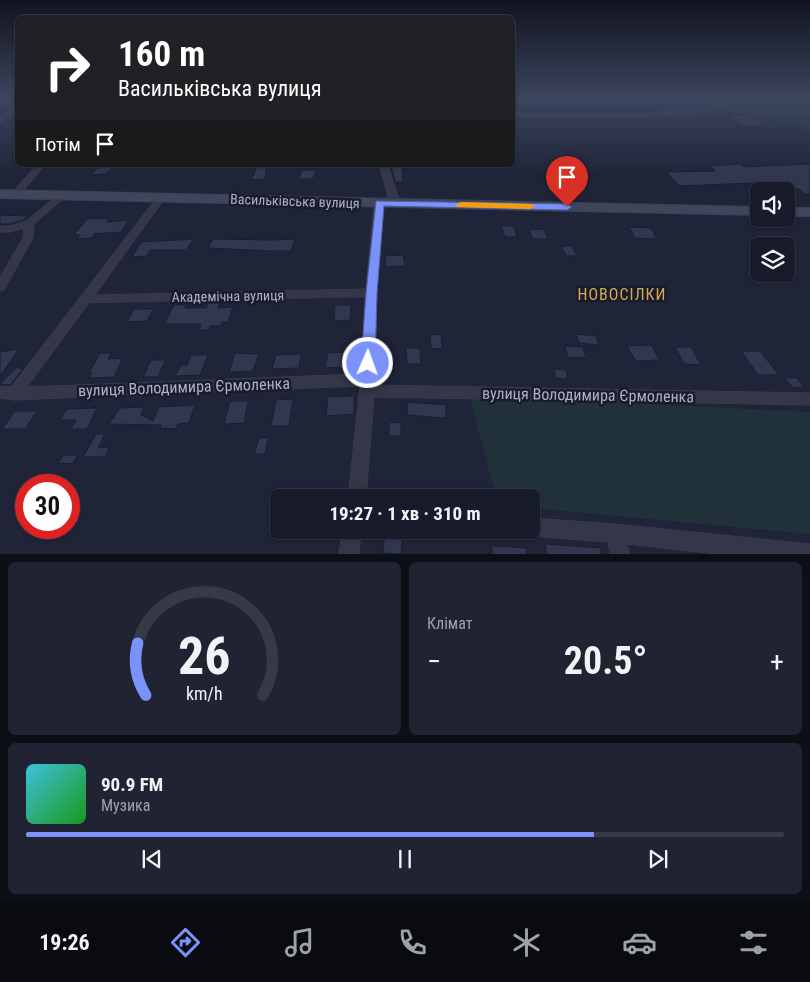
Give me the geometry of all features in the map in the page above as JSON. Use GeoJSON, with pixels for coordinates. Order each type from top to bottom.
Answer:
{"type":"FeatureCollection","features":[{"type":"Feature","properties":{"kind":"street"},"geometry":{"type":"LineString","coordinates":[[15,195],[39,167]]}},
{"type":"Feature","properties":{"kind":"street"},"geometry":{"type":"LineString","coordinates":[[385,167],[395,204]]}},
{"type":"Feature","properties":{"kind":"street","name":"Васильківська вулиця"},"geometry":{"type":"LineString","coordinates":[[0,194],[750,211]]}},
{"type":"Feature","properties":{"kind":"street"},"geometry":{"type":"LineString","coordinates":[[1,281],[28,238],[29,223],[61,196]]}},
{"type":"Feature","properties":{"kind":"street"},"geometry":{"type":"LineString","coordinates":[[7,393],[85,299],[161,198]]}},
{"type":"Feature","properties":{"kind":"street"},"geometry":{"type":"LineString","coordinates":[[358,489],[380,203]]}},
{"type":"Feature","properties":{"kind":"street"},"geometry":{"type":"LineString","coordinates":[[795,212],[810,212]]}},
{"type":"Feature","properties":{"kind":"street","name":"Академічна вулиця"},"geometry":{"type":"LineString","coordinates":[[85,299],[372,293]]}},
{"type":"Feature","properties":{"kind":"street","name":"вулиця Володимира Єрмоленка"},"geometry":{"type":"LineString","coordinates":[[7,393],[367,386],[810,399]]}},
{"type":"Feature","properties":{"kind":"street"},"geometry":{"type":"LineString","coordinates":[[540,528],[615,533],[810,554]]}},
{"type":"Feature","properties":{"kind":"street"},"geometry":{"type":"LineString","coordinates":[[615,533],[620,554]]}},
{"type":"Feature","properties":{"kind":"street"},"geometry":{"type":"LineString","coordinates":[[348,554],[350,539]]}},
{"type":"Feature","properties":{"kind":"lane"},"geometry":{"type":"LineString","coordinates":[[0,229],[10,229],[29,223]]}},
{"type":"Feature","properties":{"kind":"shaded area"},"geometry":{"type":"Polygon","coordinates":[[[798,125],[810,125],[810,131],[798,125]]]}},
{"type":"Feature","properties":{"kind":"shaded area"},"geometry":{"type":"Polygon","coordinates":[[[469,395],[810,412],[810,534],[540,509],[540,489],[494,489],[469,395]]]}},
{"type":"Feature","properties":{"kind":"building"},"geometry":{"type":"Polygon","coordinates":[[[740,164],[744,167],[810,164],[810,194],[805,194],[799,189],[795,189],[795,182],[750,182],[679,186],[666,172],[716,171],[709,166],[740,164]]]}},
{"type":"Feature","properties":{"kind":"building"},"geometry":{"type":"Polygon","coordinates":[[[98,167],[114,167],[106,174],[91,175],[98,167]]]}},
{"type":"Feature","properties":{"kind":"building"},"geometry":{"type":"Polygon","coordinates":[[[257,167],[267,167],[265,179],[251,180],[257,167]]]}},
{"type":"Feature","properties":{"kind":"building"},"geometry":{"type":"Polygon","coordinates":[[[391,167],[402,167],[403,182],[395,182],[391,167]]]}},
{"type":"Feature","properties":{"kind":"building"},"geometry":{"type":"Polygon","coordinates":[[[302,170],[316,170],[313,179],[299,179],[302,170]]]}},
{"type":"Feature","properties":{"kind":"building"},"geometry":{"type":"Polygon","coordinates":[[[0,215],[28,216],[23,220],[9,224],[0,224],[0,215]]]}},
{"type":"Feature","properties":{"kind":"building"},"geometry":{"type":"Polygon","coordinates":[[[109,218],[107,222],[129,220],[121,232],[94,234],[92,238],[77,239],[80,235],[74,235],[87,219],[109,218]]]}},
{"type":"Feature","properties":{"kind":"building"},"geometry":{"type":"Polygon","coordinates":[[[501,226],[514,226],[517,237],[505,237],[501,226]]]}},
{"type":"Feature","properties":{"kind":"building"},"geometry":{"type":"Polygon","coordinates":[[[629,227],[651,228],[657,239],[635,238],[629,227]]]}},
{"type":"Feature","properties":{"kind":"building"},"geometry":{"type":"Polygon","coordinates":[[[544,229],[548,239],[533,239],[529,230],[544,229]]]}},
{"type":"Feature","properties":{"kind":"building"},"geometry":{"type":"Polygon","coordinates":[[[194,239],[186,250],[150,250],[147,256],[132,257],[141,242],[194,239]]]}},
{"type":"Feature","properties":{"kind":"building"},"geometry":{"type":"Polygon","coordinates":[[[213,239],[295,239],[291,251],[269,251],[208,248],[213,239]]]}},
{"type":"Feature","properties":{"kind":"building"},"geometry":{"type":"Polygon","coordinates":[[[561,246],[572,246],[577,256],[566,256],[561,246]]]}},
{"type":"Feature","properties":{"kind":"building"},"geometry":{"type":"Polygon","coordinates":[[[403,255],[405,266],[386,267],[385,256],[403,255]]]}},
{"type":"Feature","properties":{"kind":"building"},"geometry":{"type":"Polygon","coordinates":[[[209,302],[220,302],[218,308],[233,307],[228,322],[222,322],[221,326],[210,326],[208,330],[199,330],[201,324],[164,324],[174,305],[186,305],[185,308],[206,308],[209,302]]]}},
{"type":"Feature","properties":{"kind":"building"},"geometry":{"type":"Polygon","coordinates":[[[335,305],[351,305],[350,320],[334,321],[335,305]]]}},
{"type":"Feature","properties":{"kind":"building"},"geometry":{"type":"Polygon","coordinates":[[[134,309],[153,309],[147,321],[127,322],[134,309]]]}},
{"type":"Feature","properties":{"kind":"building"},"geometry":{"type":"Polygon","coordinates":[[[441,334],[442,348],[431,349],[430,335],[441,334]]]}},
{"type":"Feature","properties":{"kind":"building"},"geometry":{"type":"Polygon","coordinates":[[[576,334],[596,336],[599,345],[579,343],[576,334]]]}},
{"type":"Feature","properties":{"kind":"building"},"geometry":{"type":"Polygon","coordinates":[[[651,345],[660,360],[636,361],[627,346],[651,345]]]}},
{"type":"Feature","properties":{"kind":"building"},"geometry":{"type":"Polygon","coordinates":[[[565,346],[583,347],[586,358],[568,357],[565,346]]]}},
{"type":"Feature","properties":{"kind":"building"},"geometry":{"type":"Polygon","coordinates":[[[675,347],[691,347],[701,365],[684,364],[675,347]]]}},
{"type":"Feature","properties":{"kind":"building"},"geometry":{"type":"Polygon","coordinates":[[[406,348],[420,348],[421,364],[407,364],[406,348]]]}},
{"type":"Feature","properties":{"kind":"building"},"geometry":{"type":"Polygon","coordinates":[[[19,349],[0,376],[0,352],[19,349]]]}},
{"type":"Feature","properties":{"kind":"building"},"geometry":{"type":"Polygon","coordinates":[[[741,351],[760,351],[779,375],[758,375],[741,351]]]}},
{"type":"Feature","properties":{"kind":"building"},"geometry":{"type":"Polygon","coordinates":[[[350,352],[350,367],[325,368],[328,353],[350,352]]]}},
{"type":"Feature","properties":{"kind":"building"},"geometry":{"type":"Polygon","coordinates":[[[100,353],[111,353],[108,359],[123,358],[114,377],[89,378],[92,373],[89,373],[100,353]]]}},
{"type":"Feature","properties":{"kind":"building"},"geometry":{"type":"Polygon","coordinates":[[[235,353],[259,354],[253,371],[229,372],[235,353]]]}},
{"type":"Feature","properties":{"kind":"building"},"geometry":{"type":"Polygon","coordinates":[[[301,354],[299,368],[272,369],[276,355],[301,354]]]}},
{"type":"Feature","properties":{"kind":"building"},"geometry":{"type":"Polygon","coordinates":[[[191,355],[208,355],[200,375],[175,376],[181,365],[187,365],[191,355]]]}},
{"type":"Feature","properties":{"kind":"building"},"geometry":{"type":"Polygon","coordinates":[[[151,360],[165,360],[158,377],[143,377],[151,360]]]}},
{"type":"Feature","properties":{"kind":"building"},"geometry":{"type":"Polygon","coordinates":[[[17,367],[23,369],[10,385],[0,384],[17,367]]]}},
{"type":"Feature","properties":{"kind":"building"},"geometry":{"type":"Polygon","coordinates":[[[554,369],[566,370],[568,379],[556,378],[554,369]]]}},
{"type":"Feature","properties":{"kind":"building"},"geometry":{"type":"Polygon","coordinates":[[[785,378],[797,378],[804,388],[792,387],[785,378]]]}},
{"type":"Feature","properties":{"kind":"building"},"geometry":{"type":"Polygon","coordinates":[[[354,396],[354,414],[326,416],[328,397],[354,396]]]}},
{"type":"Feature","properties":{"kind":"building"},"geometry":{"type":"Polygon","coordinates":[[[293,399],[289,426],[271,426],[276,400],[293,399]]]}},
{"type":"Feature","properties":{"kind":"building"},"geometry":{"type":"Polygon","coordinates":[[[230,401],[248,401],[244,423],[224,424],[230,401]]]}},
{"type":"Feature","properties":{"kind":"building"},"geometry":{"type":"Polygon","coordinates":[[[408,402],[446,405],[446,418],[407,415],[408,402]]]}},
{"type":"Feature","properties":{"kind":"building"},"geometry":{"type":"Polygon","coordinates":[[[195,405],[189,423],[178,424],[176,429],[160,428],[161,425],[109,424],[120,408],[144,407],[141,415],[153,421],[159,407],[195,405]]]}},
{"type":"Feature","properties":{"kind":"building"},"geometry":{"type":"Polygon","coordinates":[[[97,408],[87,429],[71,429],[76,420],[60,420],[67,409],[97,408]]]}},
{"type":"Feature","properties":{"kind":"building"},"geometry":{"type":"Polygon","coordinates":[[[15,411],[37,411],[25,429],[2,429],[15,411]]]}},
{"type":"Feature","properties":{"kind":"building"},"geometry":{"type":"Polygon","coordinates":[[[389,422],[401,423],[401,436],[389,436],[389,422]]]}},
{"type":"Feature","properties":{"kind":"building"},"geometry":{"type":"Polygon","coordinates":[[[96,434],[105,434],[98,448],[109,447],[105,457],[83,457],[96,434]]]}},
{"type":"Feature","properties":{"kind":"building"},"geometry":{"type":"Polygon","coordinates":[[[259,438],[268,438],[265,454],[254,454],[259,438]]]}},
{"type":"Feature","properties":{"kind":"building"},"geometry":{"type":"Polygon","coordinates":[[[64,455],[77,455],[73,464],[58,463],[64,455]]]}},
{"type":"Feature","properties":{"kind":"building"},"geometry":{"type":"Polygon","coordinates":[[[384,539],[402,539],[401,554],[383,553],[384,539]]]}},
{"type":"Feature","properties":{"kind":"building"},"geometry":{"type":"Polygon","coordinates":[[[545,544],[601,548],[601,554],[547,554],[545,544]]]}},
{"type":"Feature","properties":{"kind":"building"},"geometry":{"type":"Polygon","coordinates":[[[492,546],[527,548],[526,554],[492,554],[492,546]]]}},
{"type":"Feature","properties":{"kind":"slow traffic"},"geometry":{"type":"LineString","coordinates":[[461,205],[530,206]]}},
{"type":"Feature","properties":{"kind":"district","name":"НОВОСІЛКИ"},"geometry":{"type":"Point","coordinates":[622,294]}},
{"type":"Feature","properties":{"kind":"route"},"geometry":{"type":"LineString","coordinates":[[368,363],[380,203],[567,207]]}}]}
